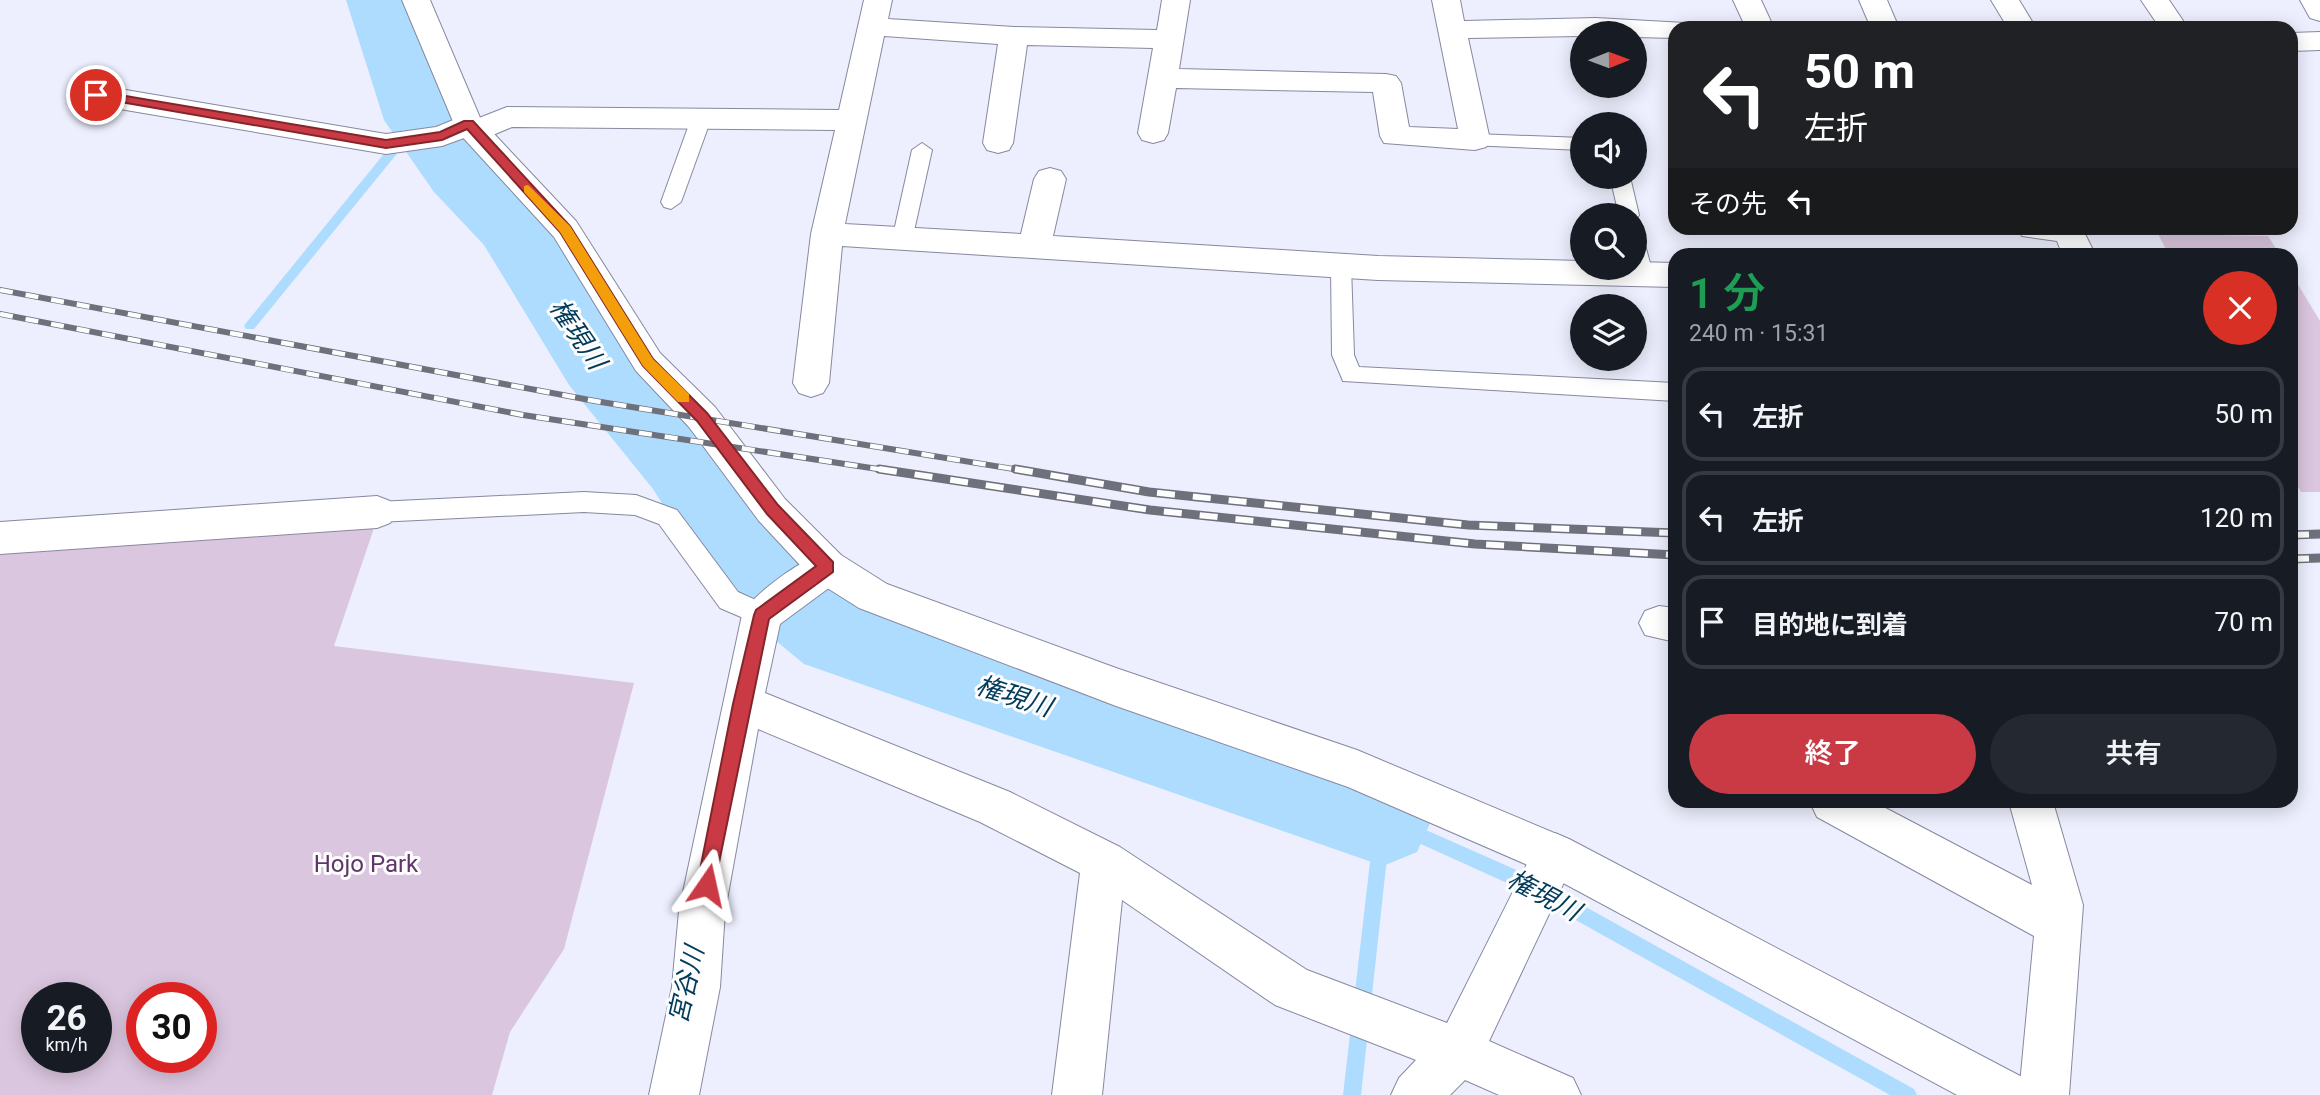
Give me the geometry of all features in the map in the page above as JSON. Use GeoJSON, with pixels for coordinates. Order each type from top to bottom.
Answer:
{"type":"FeatureCollection","features":[{"type":"Feature","properties":{"kind":"street"},"geometry":{"type":"LineString","coordinates":[[416,0],[462,130],[565,229],[648,362],[702,417],[772,510],[827,567],[873,596],[1116,687],[1357,770],[1551,862],[2007,1095]]}},
{"type":"Feature","properties":{"kind":"street"},"geometry":{"type":"LineString","coordinates":[[1153,133],[1165,78],[1176,0]]}},
{"type":"Feature","properties":{"kind":"street"},"geometry":{"type":"LineString","coordinates":[[1165,78],[1387,83],[1395,136],[1475,141],[1450,30],[1446,0]]}},
{"type":"Feature","properties":{"kind":"street"},"geometry":{"type":"LineString","coordinates":[[1747,0],[1757,21]]}},
{"type":"Feature","properties":{"kind":"street"},"geometry":{"type":"LineString","coordinates":[[1873,0],[1882,21]]}},
{"type":"Feature","properties":{"kind":"street"},"geometry":{"type":"LineString","coordinates":[[2006,0],[2018,21]]}},
{"type":"Feature","properties":{"kind":"street"},"geometry":{"type":"LineString","coordinates":[[2155,0],[2169,21]]}},
{"type":"Feature","properties":{"kind":"street"},"geometry":{"type":"LineString","coordinates":[[2314,0],[2320,12]]}},
{"type":"Feature","properties":{"kind":"street"},"geometry":{"type":"LineString","coordinates":[[1450,30],[1592,13],[1668,28]]}},
{"type":"Feature","properties":{"kind":"street"},"geometry":{"type":"LineString","coordinates":[[811,383],[827,234],[876,14],[1014,36],[1169,39]]}},
{"type":"Feature","properties":{"kind":"street"},"geometry":{"type":"LineString","coordinates":[[998,143],[1014,36]]}},
{"type":"Feature","properties":{"kind":"street"},"geometry":{"type":"LineString","coordinates":[[2298,42],[2320,41]]}},
{"type":"Feature","properties":{"kind":"street"},"geometry":{"type":"LineString","coordinates":[[96,95],[386,144],[462,130],[507,117],[852,120]]}},
{"type":"Feature","properties":{"kind":"street"},"geometry":{"type":"LineString","coordinates":[[1034,249],[1050,178]]}},
{"type":"Feature","properties":{"kind":"street"},"geometry":{"type":"LineString","coordinates":[[827,234],[1034,249],[1341,266],[1570,272]]}},
{"type":"Feature","properties":{"kind":"street"},"geometry":{"type":"LineString","coordinates":[[1647,274],[1668,275]]}},
{"type":"Feature","properties":{"kind":"street"},"geometry":{"type":"LineString","coordinates":[[0,538],[377,512]]}},
{"type":"Feature","properties":{"kind":"street"},"geometry":{"type":"LineString","coordinates":[[674,1095],[696,987],[702,911],[756,709],[762,615],[827,567]]}},
{"type":"Feature","properties":{"kind":"street"},"geometry":{"type":"LineString","coordinates":[[756,709],[995,807],[1104,862],[1292,988],[1458,1052],[1556,1095]]}},
{"type":"Feature","properties":{"kind":"street"},"geometry":{"type":"LineString","coordinates":[[1843,808],[2059,924]]}},
{"type":"Feature","properties":{"kind":"street"},"geometry":{"type":"LineString","coordinates":[[2033,808],[2060,905],[2044,1095]]}},
{"type":"Feature","properties":{"kind":"street"},"geometry":{"type":"LineString","coordinates":[[1077,1095],[1104,862]]}},
{"type":"Feature","properties":{"kind":"street"},"geometry":{"type":"LineString","coordinates":[[1416,1095],[1458,1052],[1551,862]]}},
{"type":"Feature","properties":{"kind":"lane"},"geometry":{"type":"LineString","coordinates":[[671,202],[701,119]]}},
{"type":"Feature","properties":{"kind":"lane"},"geometry":{"type":"LineString","coordinates":[[1475,141],[1570,144]]}},
{"type":"Feature","properties":{"kind":"lane"},"geometry":{"type":"LineString","coordinates":[[902,240],[922,150]]}},
{"type":"Feature","properties":{"kind":"lane"},"geometry":{"type":"LineString","coordinates":[[1341,266],[1343,355],[1351,375],[1668,392]]}},
{"type":"Feature","properties":{"kind":"lane"},"geometry":{"type":"LineString","coordinates":[[377,512],[584,502],[636,505],[667,517],[729,600],[762,615]]}},
{"type":"Feature","properties":{"kind":"green space"},"geometry":{"type":"Polygon","coordinates":[[[2159,235],[2268,236],[2276,248],[2165,248],[2159,235]]]}},
{"type":"Feature","properties":{"kind":"green space"},"geometry":{"type":"Polygon","coordinates":[[[2298,285],[2320,321],[2320,492],[2301,492],[2298,487],[2298,285]]]}},
{"type":"Feature","properties":{"kind":"green space","name":"Hojo Park"},"geometry":{"type":"Polygon","coordinates":[[[374,528],[334,646],[634,683],[564,949],[510,1032],[492,1095],[0,1095],[0,552],[374,528]]]}},
{"type":"Feature","properties":{"kind":"waterway","name":"権現川"},"geometry":{"type":"LineString","coordinates":[[377,0],[418,120],[459,175],[509,227],[596,364],[682,466],[736,548],[778,590],[836,636],[1383,819]]}},
{"type":"Feature","properties":{"kind":"waterway"},"geometry":{"type":"LineString","coordinates":[[250,326],[418,120]]}},
{"type":"Feature","properties":{"kind":"waterway","name":"権現川"},"geometry":{"type":"LineString","coordinates":[[1352,1095],[1383,819],[1524,882],[1908,1095]]}},
{"type":"Feature","properties":{"kind":"railway"},"geometry":{"type":"LineString","coordinates":[[0,290],[595,401],[1026,471]]}},
{"type":"Feature","properties":{"kind":"railway"},"geometry":{"type":"LineString","coordinates":[[0,314],[523,415],[891,471]]}},
{"type":"Feature","properties":{"kind":"railway"},"geometry":{"type":"LineString","coordinates":[[879,469],[1150,510],[1475,544],[1668,555]]}},
{"type":"Feature","properties":{"kind":"railway"},"geometry":{"type":"LineString","coordinates":[[1015,469],[1149,492],[1468,525],[1668,533]]}},
{"type":"Feature","properties":{"kind":"railway"},"geometry":{"type":"LineString","coordinates":[[2298,535],[2320,534]]}},
{"type":"Feature","properties":{"kind":"railway"},"geometry":{"type":"LineString","coordinates":[[2298,559],[2320,558]]}},
{"type":"Feature","properties":{"kind":"slow traffic"},"geometry":{"type":"LineString","coordinates":[[528,189],[565,229],[648,362],[683,398]]}},
{"type":"Feature","properties":{"kind":"route"},"geometry":{"type":"LineString","coordinates":[[96,95],[386,144],[442,136],[468,124],[565,229],[648,362],[702,417],[772,510],[827,567],[762,615],[741,704],[707,885]]}},
{"type":"Feature","properties":{"kind":"water label","name":"宮谷川"},"geometry":{"type":"Point","coordinates":[686,985]}}]}
